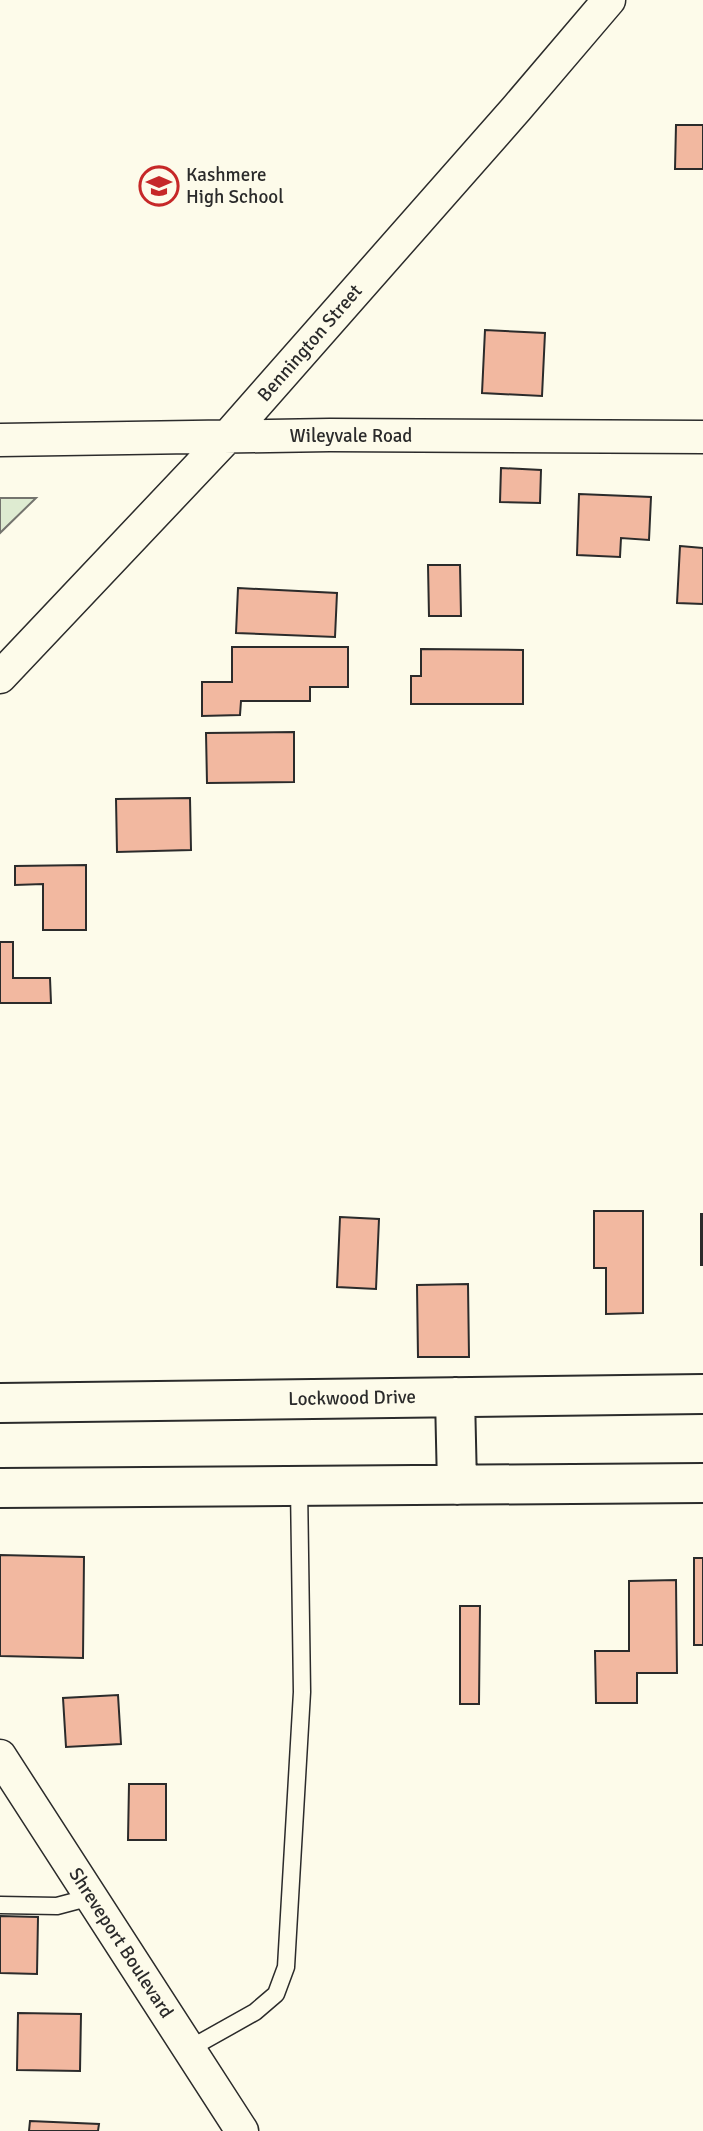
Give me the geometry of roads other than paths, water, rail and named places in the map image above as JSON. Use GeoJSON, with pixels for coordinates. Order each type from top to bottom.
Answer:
{"type":"FeatureCollection","features":[{"type":"Feature","properties":{"kind":"main road","name":"Lockwood Drive"},"geometry":{"type":"LineString","coordinates":[[0,1403],[703,1394]]}},
{"type":"Feature","properties":{"kind":"main road"},"geometry":{"type":"LineString","coordinates":[[455,1397],[457,1485]]}},
{"type":"Feature","properties":{"kind":"main road"},"geometry":{"type":"LineString","coordinates":[[0,1488],[703,1483]]}},
{"type":"Feature","properties":{"kind":"street","name":"Bennington Street"},"geometry":{"type":"LineString","coordinates":[[0,677],[228,436],[609,0]]}},
{"type":"Feature","properties":{"kind":"street","name":"Wileyvale Road"},"geometry":{"type":"LineString","coordinates":[[0,440],[228,436],[703,437]]}},
{"type":"Feature","properties":{"kind":"street","name":"Shreveport Boulevard"},"geometry":{"type":"LineString","coordinates":[[0,1756],[242,2131]]}},
{"type":"Feature","properties":{"kind":"lane"},"geometry":{"type":"LineString","coordinates":[[189,2049],[255,2012],[276,1994],[286,1967],[302,1692],[299,1486]]}},
{"type":"Feature","properties":{"kind":"lane"},"geometry":{"type":"LineString","coordinates":[[0,1905],[57,1906],[91,1896]]}},
{"type":"Feature","properties":{"kind":"place","name":"Kashmere High School"},"geometry":{"type":"Point","coordinates":[159,186]}}]}
